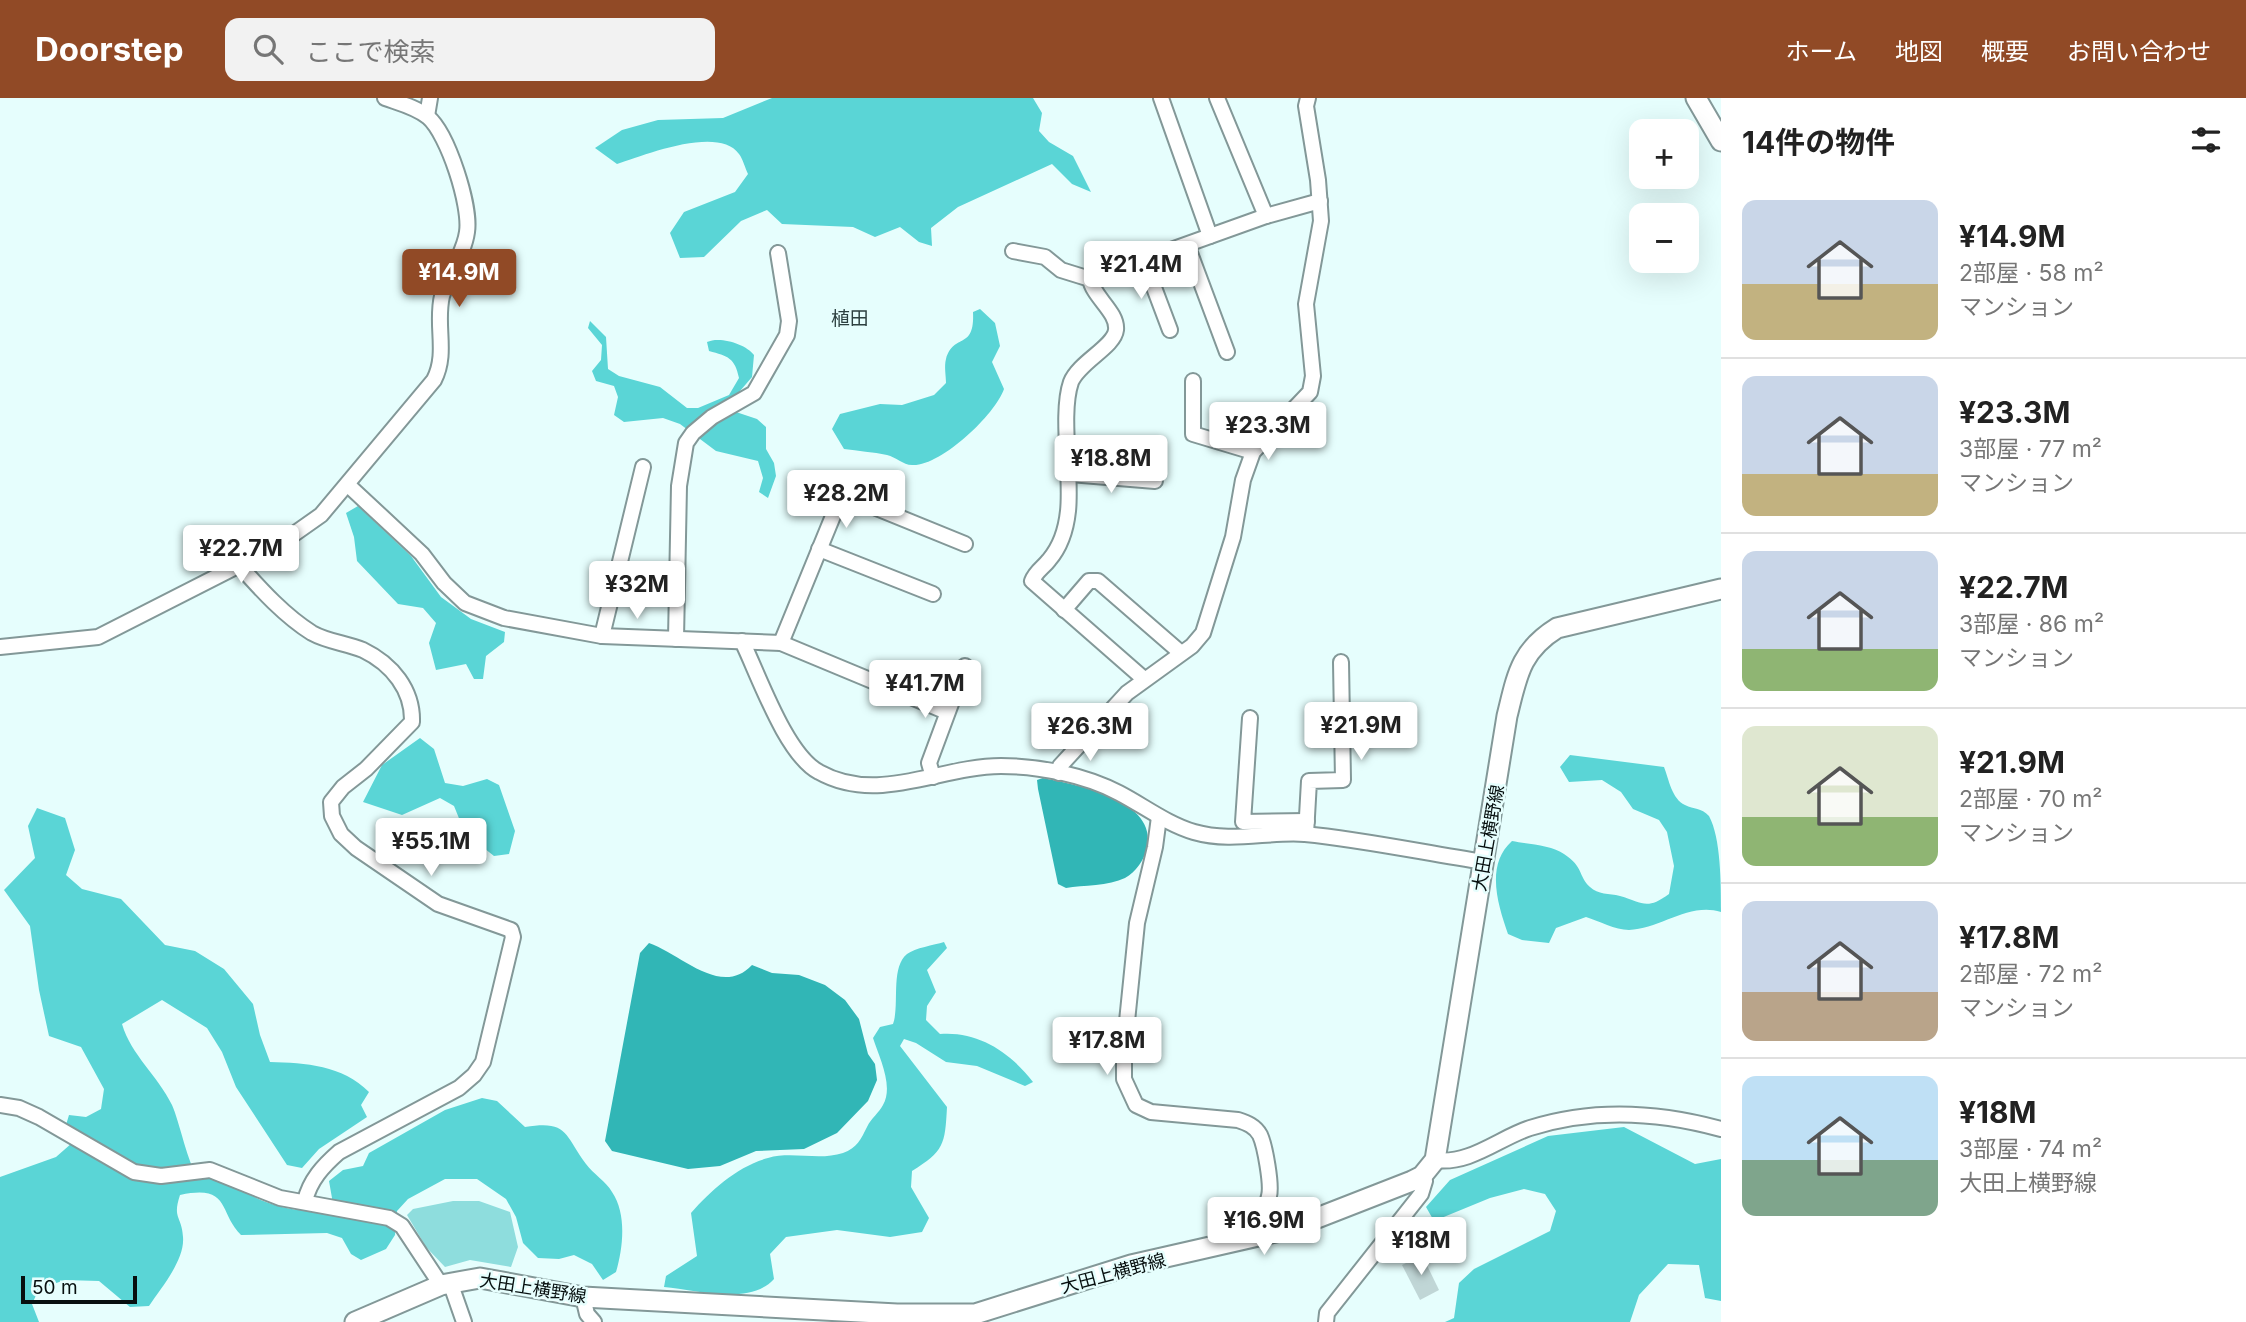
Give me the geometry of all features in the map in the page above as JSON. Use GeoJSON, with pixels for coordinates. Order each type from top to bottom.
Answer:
{"type":"FeatureCollection","features":[{"type":"Feature","properties":{"kind":"main road"},"geometry":{"type":"LineString","coordinates":[[1696,98],[1721,141]]}},
{"type":"Feature","properties":{"kind":"main road","name":"大田上横野線"},"geometry":{"type":"LineString","coordinates":[[355,1322],[446,1283],[480,1278],[583,1297],[937,1319],[975,1314],[1131,1265],[1256,1238],[1289,1228],[1422,1176],[1435,1160],[1507,716],[1518,673],[1539,639],[1557,628],[1721,589]]}},
{"type":"Feature","properties":{"kind":"street"},"geometry":{"type":"LineString","coordinates":[[0,647],[98,637],[277,546],[321,515],[434,380],[441,367],[442,297],[467,234],[468,213],[429,107],[385,98]]}},
{"type":"Feature","properties":{"kind":"street"},"geometry":{"type":"LineString","coordinates":[[1161,98],[1210,236]]}},
{"type":"Feature","properties":{"kind":"street"},"geometry":{"type":"LineString","coordinates":[[1217,98],[1266,216]]}},
{"type":"Feature","properties":{"kind":"street"},"geometry":{"type":"LineString","coordinates":[[1059,773],[1060,766],[1127,693],[1203,633],[1233,537],[1243,480],[1253,452],[1310,392],[1313,376],[1307,339],[1306,304],[1321,221],[1306,106],[1308,98]]}},
{"type":"Feature","properties":{"kind":"street"},"geometry":{"type":"LineString","coordinates":[[1013,251],[1045,257],[1060,270],[1090,279],[1266,216],[1320,201]]}},
{"type":"Feature","properties":{"kind":"street"},"geometry":{"type":"LineString","coordinates":[[1187,244],[1227,352]]}},
{"type":"Feature","properties":{"kind":"street"},"geometry":{"type":"LineString","coordinates":[[676,639],[679,486],[686,443],[692,433],[712,418],[754,393],[788,335],[789,321],[778,253]]}},
{"type":"Feature","properties":{"kind":"street"},"geometry":{"type":"LineString","coordinates":[[1144,261],[1170,330]]}},
{"type":"Feature","properties":{"kind":"street"},"geometry":{"type":"LineString","coordinates":[[1090,279],[1095,295],[1115,321],[1116,331],[1112,339],[1079,368],[1072,381],[1068,398],[1070,474],[1063,536],[1058,549],[1035,573],[1032,581],[1144,679]]}},
{"type":"Feature","properties":{"kind":"street"},"geometry":{"type":"LineString","coordinates":[[1193,381],[1193,433],[1253,452]]}},
{"type":"Feature","properties":{"kind":"street"},"geometry":{"type":"LineString","coordinates":[[602,636],[643,467]]}},
{"type":"Feature","properties":{"kind":"street"},"geometry":{"type":"LineString","coordinates":[[1070,474],[1154,481]]}},
{"type":"Feature","properties":{"kind":"street"},"geometry":{"type":"LineString","coordinates":[[348,485],[422,554],[444,583],[466,603],[504,618],[602,636],[781,643],[947,712]]}},
{"type":"Feature","properties":{"kind":"street"},"geometry":{"type":"LineString","coordinates":[[781,643],[842,494],[965,544]]}},
{"type":"Feature","properties":{"kind":"street"},"geometry":{"type":"LineString","coordinates":[[819,549],[933,594]]}},
{"type":"Feature","properties":{"kind":"street"},"geometry":{"type":"LineString","coordinates":[[240,566],[260,589],[310,631],[328,641],[363,650],[388,666],[405,686],[413,708],[412,722],[366,769],[342,787],[331,802],[332,817],[341,834],[356,848],[438,904],[511,930],[513,937],[482,1062],[474,1075],[459,1088],[339,1152],[309,1187],[305,1201]]}},
{"type":"Feature","properties":{"kind":"street"},"geometry":{"type":"LineString","coordinates":[[1064,610],[1089,581],[1098,581],[1181,653]]}},
{"type":"Feature","properties":{"kind":"street"},"geometry":{"type":"LineString","coordinates":[[742,641],[797,754],[816,771],[837,781],[869,785],[909,783],[992,766],[1059,773],[1094,782],[1192,832],[1217,837],[1306,828]]}},
{"type":"Feature","properties":{"kind":"street"},"geometry":{"type":"LineString","coordinates":[[1306,828],[1309,781],[1343,780],[1341,662]]}},
{"type":"Feature","properties":{"kind":"street"},"geometry":{"type":"LineString","coordinates":[[933,777],[929,763],[965,666]]}},
{"type":"Feature","properties":{"kind":"street"},"geometry":{"type":"LineString","coordinates":[[1250,718],[1243,822],[1306,828],[1484,862]]}},
{"type":"Feature","properties":{"kind":"street"},"geometry":{"type":"LineString","coordinates":[[1159,817],[1155,847],[1137,923],[1124,1079],[1136,1105],[1151,1112],[1238,1120],[1251,1124],[1260,1135],[1270,1185],[1269,1196],[1256,1227],[1256,1238]]}},
{"type":"Feature","properties":{"kind":"street"},"geometry":{"type":"LineString","coordinates":[[0,1105],[19,1108],[39,1117],[134,1172],[161,1176],[210,1170],[280,1198],[384,1216],[396,1222],[446,1283],[464,1322]]}},
{"type":"Feature","properties":{"kind":"street"},"geometry":{"type":"LineString","coordinates":[[1435,1160],[1448,1162],[1465,1157],[1529,1128],[1601,1115],[1653,1115],[1721,1129]]}},
{"type":"Feature","properties":{"kind":"street"},"geometry":{"type":"LineString","coordinates":[[1326,1322],[1326,1313],[1359,1268],[1421,1194],[1425,1181],[1422,1176]]}},
{"type":"Feature","properties":{"kind":"street"},"geometry":{"type":"LineString","coordinates":[[583,1297],[587,1314],[594,1322]]}},
{"type":"Feature","properties":{"kind":"shaded area"},"geometry":{"type":"Polygon","coordinates":[[[772,98],[1033,98],[1042,113],[1039,131],[1049,142],[1073,156],[1091,192],[1072,184],[1052,164],[958,207],[931,228],[932,246],[919,242],[900,227],[875,237],[853,227],[782,224],[767,210],[741,221],[704,257],[680,258],[670,233],[684,212],[735,192],[748,174],[739,154],[729,146],[715,142],[699,142],[662,149],[617,164],[595,148],[622,130],[658,120],[723,118],[772,98]]]}},
{"type":"Feature","properties":{"kind":"shaded area"},"geometry":{"type":"Polygon","coordinates":[[[980,309],[995,323],[1000,346],[992,362],[1004,389],[999,400],[978,425],[951,449],[924,463],[909,465],[887,455],[844,449],[832,429],[840,414],[880,404],[902,405],[934,395],[946,383],[945,362],[950,351],[971,332],[973,312],[980,309]]]}},
{"type":"Feature","properties":{"kind":"shaded area"},"geometry":{"type":"Polygon","coordinates":[[[590,321],[606,337],[608,369],[619,376],[660,387],[687,408],[698,408],[729,395],[739,378],[733,362],[726,356],[709,351],[707,342],[725,341],[739,344],[750,351],[754,355],[752,377],[734,398],[736,412],[757,419],[766,427],[766,449],[774,463],[776,476],[768,498],[759,492],[763,478],[758,461],[716,451],[680,424],[663,418],[624,422],[614,415],[618,397],[614,386],[596,381],[592,371],[601,360],[602,345],[588,328],[590,321]]]}},
{"type":"Feature","properties":{"kind":"shaded area"},"geometry":{"type":"Polygon","coordinates":[[[358,506],[411,556],[441,597],[471,619],[505,632],[504,642],[486,656],[483,679],[474,679],[466,664],[436,670],[429,643],[436,623],[423,608],[398,604],[357,561],[354,537],[346,513],[358,506]]]}},
{"type":"Feature","properties":{"kind":"shaded area"},"geometry":{"type":"Polygon","coordinates":[[[420,738],[434,749],[445,783],[463,786],[487,779],[499,785],[515,831],[509,854],[494,856],[465,833],[454,806],[440,798],[402,815],[363,802],[382,765],[420,738]]]}},
{"type":"Feature","properties":{"kind":"shaded area"},"geometry":{"type":"Polygon","coordinates":[[[1570,755],[1664,767],[1677,798],[1685,805],[1706,813],[1713,825],[1720,862],[1721,912],[1697,910],[1641,929],[1629,930],[1586,917],[1556,928],[1549,943],[1522,940],[1508,934],[1498,898],[1496,873],[1504,851],[1512,841],[1559,851],[1575,863],[1590,887],[1600,893],[1644,904],[1655,902],[1669,894],[1674,866],[1667,832],[1659,820],[1633,809],[1621,792],[1602,780],[1569,782],[1560,767],[1570,755]]]}},
{"type":"Feature","properties":{"kind":"shaded area"},"geometry":{"type":"Polygon","coordinates":[[[1043,778],[1076,785],[1112,798],[1140,818],[1147,831],[1147,848],[1142,861],[1133,872],[1119,881],[1104,884],[1066,888],[1058,884],[1038,789],[1037,780],[1043,778]]]}},
{"type":"Feature","properties":{"kind":"shaded area"},"geometry":{"type":"Polygon","coordinates":[[[37,808],[65,818],[75,850],[66,875],[82,889],[121,899],[165,945],[195,951],[224,969],[253,1004],[270,1062],[323,1067],[347,1076],[369,1092],[361,1105],[367,1117],[319,1149],[302,1168],[287,1165],[236,1087],[222,1052],[207,1028],[162,1000],[122,1024],[138,1056],[160,1084],[172,1105],[197,1174],[219,1180],[260,1200],[285,1208],[328,1209],[332,1198],[329,1181],[343,1170],[363,1166],[369,1153],[445,1110],[482,1098],[497,1101],[525,1127],[550,1126],[563,1132],[589,1168],[609,1188],[617,1201],[622,1221],[622,1242],[616,1272],[603,1280],[592,1264],[574,1255],[559,1259],[538,1258],[523,1243],[516,1217],[506,1199],[477,1179],[445,1179],[408,1199],[397,1211],[395,1235],[386,1249],[361,1260],[351,1254],[342,1238],[327,1233],[241,1235],[216,1197],[208,1193],[196,1193],[180,1195],[177,1213],[183,1246],[171,1273],[149,1306],[130,1307],[99,1281],[65,1280],[39,1289],[32,1304],[39,1322],[0,1322],[0,1177],[56,1157],[72,1143],[66,1125],[69,1115],[86,1117],[101,1109],[104,1089],[81,1047],[49,1036],[30,926],[4,890],[35,858],[28,826],[37,808]]]}},
{"type":"Feature","properties":{"kind":"shaded area"},"geometry":{"type":"Polygon","coordinates":[[[944,942],[947,948],[927,970],[936,992],[927,1006],[926,1020],[940,1034],[967,1036],[992,1046],[1014,1061],[1033,1082],[1025,1086],[977,1066],[946,1062],[916,1043],[904,1039],[900,1046],[947,1107],[941,1146],[931,1158],[912,1171],[911,1187],[929,1218],[922,1232],[890,1237],[837,1230],[786,1237],[770,1254],[774,1279],[764,1287],[751,1292],[722,1294],[664,1287],[666,1276],[697,1256],[691,1213],[726,1180],[746,1167],[768,1158],[786,1155],[834,1155],[852,1149],[858,1143],[886,1097],[886,1080],[873,1038],[880,1027],[893,1024],[897,977],[902,960],[915,950],[944,942]]]}},
{"type":"Feature","properties":{"kind":"shaded area"},"geometry":{"type":"Polygon","coordinates":[[[649,943],[701,971],[714,975],[727,977],[740,974],[752,965],[772,973],[799,975],[825,985],[845,1000],[859,1019],[868,1054],[875,1064],[877,1080],[868,1101],[837,1133],[804,1149],[756,1151],[720,1166],[688,1169],[612,1151],[605,1141],[640,953],[649,943]]]}},
{"type":"Feature","properties":{"kind":"shaded area"},"geometry":{"type":"Polygon","coordinates":[[[1624,1127],[1695,1164],[1721,1159],[1721,1301],[1705,1298],[1699,1265],[1668,1264],[1639,1295],[1630,1322],[1445,1322],[1454,1318],[1459,1283],[1474,1269],[1550,1231],[1556,1211],[1545,1194],[1524,1189],[1490,1198],[1434,1221],[1426,1207],[1450,1180],[1548,1136],[1624,1127]]]}},
{"type":"Feature","properties":{"kind":"shaded area"},"geometry":{"type":"Polygon","coordinates":[[[453,1201],[479,1201],[510,1212],[518,1247],[511,1267],[470,1260],[445,1267],[426,1247],[407,1215],[413,1209],[453,1201]]]}},
{"type":"Feature","properties":{"kind":"building"},"geometry":{"type":"Polygon","coordinates":[[[1422,1255],[1439,1290],[1420,1300],[1402,1265],[1422,1255]]]}},
{"type":"Feature","properties":{"kind":"district","name":"植田"},"geometry":{"type":"Point","coordinates":[850,318]}}]}
